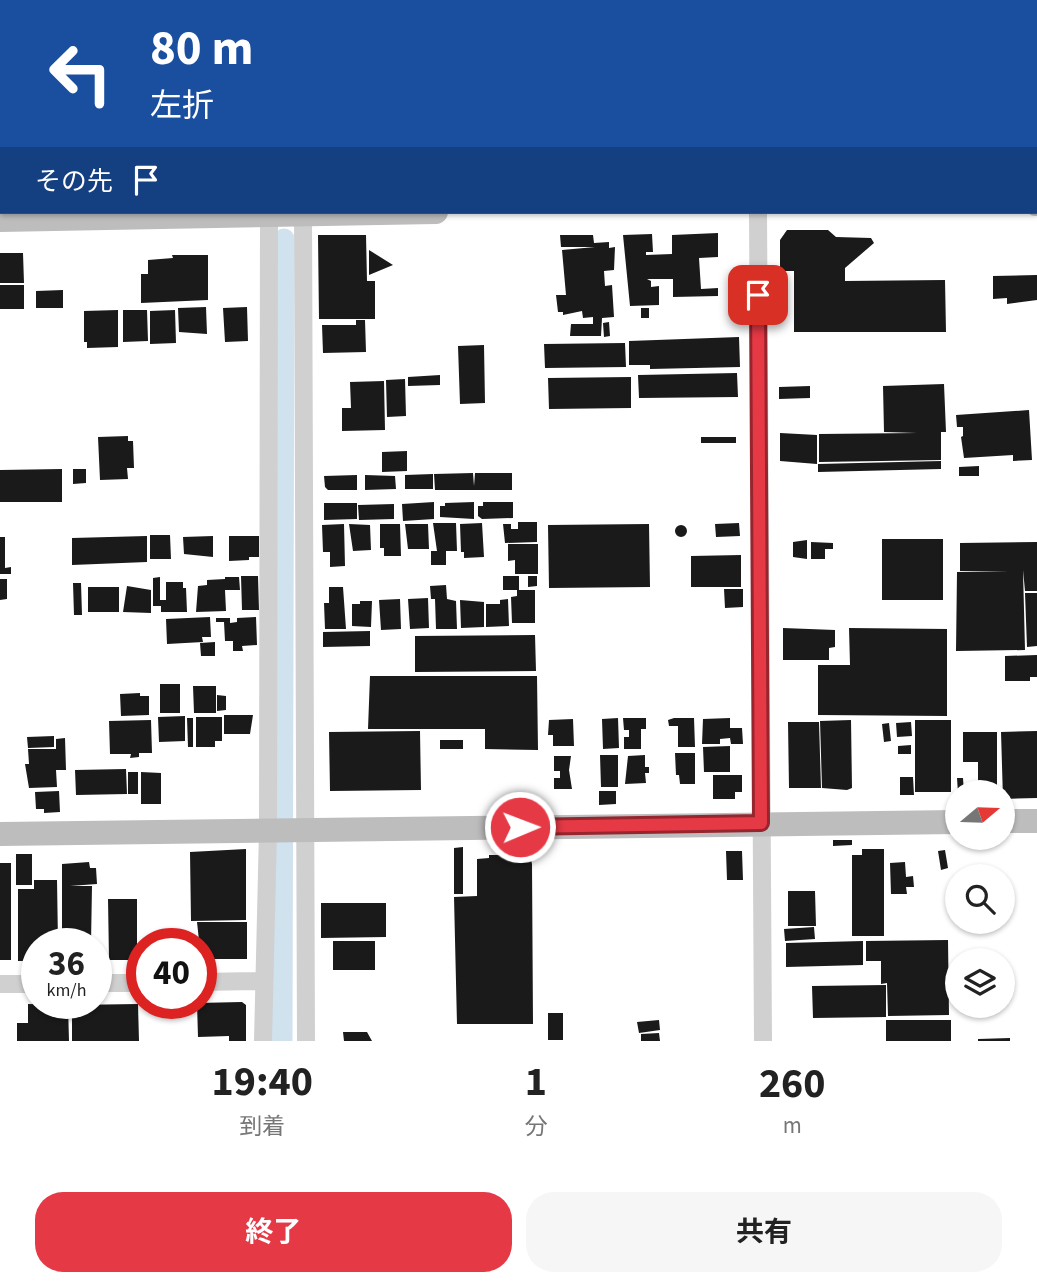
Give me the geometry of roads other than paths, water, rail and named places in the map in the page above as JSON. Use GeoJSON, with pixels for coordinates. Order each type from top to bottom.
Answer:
{"type":"FeatureCollection","features":[{"type":"Feature","properties":{"kind":"street"},"geometry":{"type":"LineString","coordinates":[[0,220],[268,214],[271,831],[263,981],[263,1041]]}},
{"type":"Feature","properties":{"kind":"street"},"geometry":{"type":"LineString","coordinates":[[303,214],[302,830],[306,1041]]}},
{"type":"Feature","properties":{"kind":"street"},"geometry":{"type":"LineString","coordinates":[[758,214],[763,1041]]}},
{"type":"Feature","properties":{"kind":"street"},"geometry":{"type":"LineString","coordinates":[[1015,821],[1037,821]]}},
{"type":"Feature","properties":{"kind":"street"},"geometry":{"type":"LineString","coordinates":[[0,834],[945,822]]}},
{"type":"Feature","properties":{"kind":"street"},"geometry":{"type":"LineString","coordinates":[[217,982],[263,981]]}},
{"type":"Feature","properties":{"kind":"street"},"geometry":{"type":"LineString","coordinates":[[0,984],[21,984]]}},
{"type":"Feature","properties":{"kind":"waterway"},"geometry":{"type":"LineString","coordinates":[[282,1041],[284,239]]}}]}
